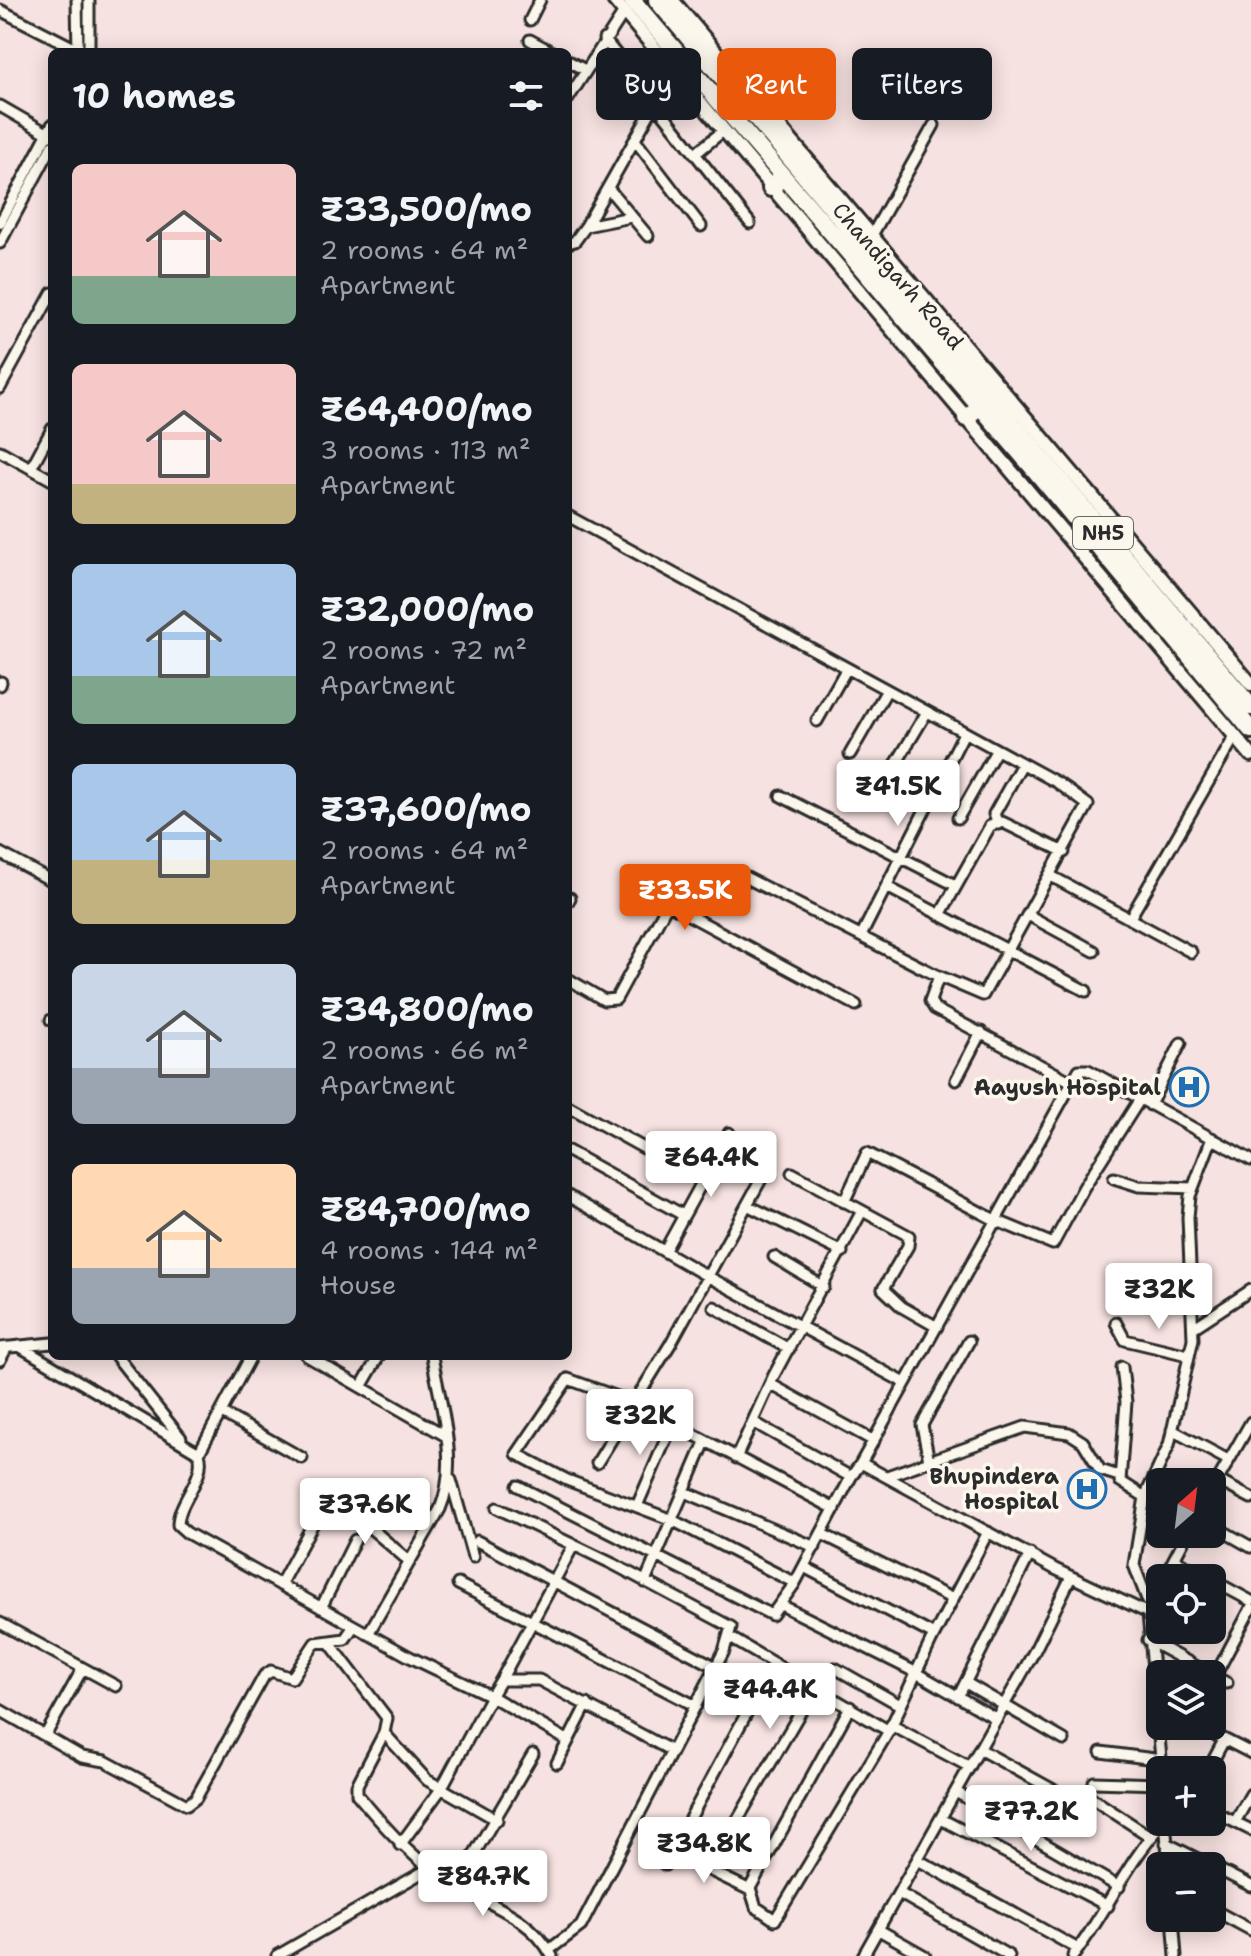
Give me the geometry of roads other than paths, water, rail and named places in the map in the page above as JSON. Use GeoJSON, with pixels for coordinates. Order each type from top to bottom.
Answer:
{"type":"FeatureCollection","features":[{"type":"Feature","properties":{"kind":"highway","name":"NH5"},"geometry":{"type":"LineString","coordinates":[[657,0],[717,68]]}},
{"type":"Feature","properties":{"kind":"highway","name":"NH5"},"geometry":{"type":"LineString","coordinates":[[628,6],[771,161],[777,182]]}},
{"type":"Feature","properties":{"kind":"highway","name":"NH5"},"geometry":{"type":"LineString","coordinates":[[763,120],[947,337],[956,358],[1251,707]]}},
{"type":"Feature","properties":{"kind":"highway","name":"Chandigarh Road"},"geometry":{"type":"LineString","coordinates":[[777,182],[980,406]]}},
{"type":"Feature","properties":{"kind":"highway","name":"NH5"},"geometry":{"type":"LineString","coordinates":[[980,406],[1243,733]]}},
{"type":"Feature","properties":{"kind":"highway"},"geometry":{"type":"LineString","coordinates":[[966,418],[980,406]]}},
{"type":"Feature","properties":{"kind":"main road"},"geometry":{"type":"LineString","coordinates":[[614,0],[628,6],[723,131],[777,182],[966,418],[1243,733],[1251,755]]}},
{"type":"Feature","properties":{"kind":"main road"},"geometry":{"type":"LineString","coordinates":[[672,0],[717,61]]}},
{"type":"Feature","properties":{"kind":"main road"},"geometry":{"type":"LineString","coordinates":[[764,120],[871,237],[947,337],[1251,684]]}},
{"type":"Feature","properties":{"kind":"street"},"geometry":{"type":"LineString","coordinates":[[77,0],[79,48]]}},
{"type":"Feature","properties":{"kind":"street"},"geometry":{"type":"LineString","coordinates":[[89,0],[89,48]]}},
{"type":"Feature","properties":{"kind":"street"},"geometry":{"type":"LineString","coordinates":[[530,20],[540,0]]}},
{"type":"Feature","properties":{"kind":"street"},"geometry":{"type":"LineString","coordinates":[[572,92],[628,6]]}},
{"type":"Feature","properties":{"kind":"street"},"geometry":{"type":"LineString","coordinates":[[0,10],[73,48]]}},
{"type":"Feature","properties":{"kind":"street"},"geometry":{"type":"LineString","coordinates":[[604,39],[611,48]]}},
{"type":"Feature","properties":{"kind":"street"},"geometry":{"type":"LineString","coordinates":[[530,40],[545,48]]}},
{"type":"Feature","properties":{"kind":"street"},"geometry":{"type":"LineString","coordinates":[[572,63],[585,70]]}},
{"type":"Feature","properties":{"kind":"street"},"geometry":{"type":"LineString","coordinates":[[0,106],[48,131]]}},
{"type":"Feature","properties":{"kind":"street"},"geometry":{"type":"LineString","coordinates":[[572,242],[586,226],[646,120]]}},
{"type":"Feature","properties":{"kind":"street"},"geometry":{"type":"LineString","coordinates":[[668,120],[750,223]]}},
{"type":"Feature","properties":{"kind":"street"},"geometry":{"type":"LineString","coordinates":[[871,237],[934,125]]}},
{"type":"Feature","properties":{"kind":"street"},"geometry":{"type":"LineString","coordinates":[[695,154],[723,131]]}},
{"type":"Feature","properties":{"kind":"street"},"geometry":{"type":"LineString","coordinates":[[0,223],[48,136]]}},
{"type":"Feature","properties":{"kind":"street"},"geometry":{"type":"LineString","coordinates":[[635,140],[701,226]]}},
{"type":"Feature","properties":{"kind":"street"},"geometry":{"type":"LineString","coordinates":[[0,243],[48,153]]}},
{"type":"Feature","properties":{"kind":"street"},"geometry":{"type":"LineString","coordinates":[[608,188],[648,236]]}},
{"type":"Feature","properties":{"kind":"street"},"geometry":{"type":"LineString","coordinates":[[586,226],[631,217]]}},
{"type":"Feature","properties":{"kind":"street"},"geometry":{"type":"LineString","coordinates":[[0,388],[48,300]]}},
{"type":"Feature","properties":{"kind":"street"},"geometry":{"type":"LineString","coordinates":[[31,468],[48,436]]}},
{"type":"Feature","properties":{"kind":"street"},"geometry":{"type":"LineString","coordinates":[[0,451],[48,478]]}},
{"type":"Feature","properties":{"kind":"street"},"geometry":{"type":"LineString","coordinates":[[572,518],[1058,783],[1088,805],[983,995],[939,976],[743,876]]}},
{"type":"Feature","properties":{"kind":"street"},"geometry":{"type":"LineString","coordinates":[[817,721],[847,668]]}},
{"type":"Feature","properties":{"kind":"street"},"geometry":{"type":"LineString","coordinates":[[850,754],[887,690]]}},
{"type":"Feature","properties":{"kind":"street"},"geometry":{"type":"LineString","coordinates":[[884,784],[927,712]]}},
{"type":"Feature","properties":{"kind":"street"},"geometry":{"type":"LineString","coordinates":[[861,936],[964,733]]}},
{"type":"Feature","properties":{"kind":"street"},"geometry":{"type":"LineString","coordinates":[[1130,918],[1243,733]]}},
{"type":"Feature","properties":{"kind":"street"},"geometry":{"type":"LineString","coordinates":[[958,818],[996,751]]}},
{"type":"Feature","properties":{"kind":"street"},"geometry":{"type":"LineString","coordinates":[[998,824],[994,814],[1022,764]]}},
{"type":"Feature","properties":{"kind":"street"},"geometry":{"type":"LineString","coordinates":[[781,796],[955,885]]}},
{"type":"Feature","properties":{"kind":"street"},"geometry":{"type":"LineString","coordinates":[[940,915],[990,826],[998,824],[1064,852]]}},
{"type":"Feature","properties":{"kind":"street"},"geometry":{"type":"LineString","coordinates":[[0,853],[48,879]]}},
{"type":"Feature","properties":{"kind":"street"},"geometry":{"type":"LineString","coordinates":[[1051,876],[1191,952]]}},
{"type":"Feature","properties":{"kind":"street"},"geometry":{"type":"LineString","coordinates":[[887,887],[1086,991]]}},
{"type":"Feature","properties":{"kind":"street"},"geometry":{"type":"LineString","coordinates":[[572,981],[604,1000],[616,999],[666,907],[670,905],[856,1005]]}},
{"type":"Feature","properties":{"kind":"street"},"geometry":{"type":"LineString","coordinates":[[1028,915],[1094,951]]}},
{"type":"Feature","properties":{"kind":"street"},"geometry":{"type":"LineString","coordinates":[[939,976],[930,1001],[932,1006],[1070,1081]]}},
{"type":"Feature","properties":{"kind":"street"},"geometry":{"type":"LineString","coordinates":[[956,1080],[981,1032]]}},
{"type":"Feature","properties":{"kind":"street"},"geometry":{"type":"LineString","coordinates":[[844,1202],[867,1153],[995,1220],[1053,1244],[1084,1187],[1145,1102],[1181,1043]]}},
{"type":"Feature","properties":{"kind":"street"},"geometry":{"type":"LineString","coordinates":[[518,1486],[771,1615],[795,1583],[1070,1081],[1079,1070],[1088,1070],[1251,1160]]}},
{"type":"Feature","properties":{"kind":"street"},"geometry":{"type":"LineString","coordinates":[[572,1108],[703,1181]]}},
{"type":"Feature","properties":{"kind":"street"},"geometry":{"type":"LineString","coordinates":[[665,1250],[729,1133]]}},
{"type":"Feature","properties":{"kind":"street"},"geometry":{"type":"LineString","coordinates":[[1146,1601],[1134,1565],[1145,1497],[1159,1472],[1172,1430],[1193,1328],[1188,1230],[1193,1188],[1212,1138]]}},
{"type":"Feature","properties":{"kind":"street"},"geometry":{"type":"LineString","coordinates":[[572,1153],[683,1215]]}},
{"type":"Feature","properties":{"kind":"street"},"geometry":{"type":"LineString","coordinates":[[597,1463],[770,1163]]}},
{"type":"Feature","properties":{"kind":"street"},"geometry":{"type":"LineString","coordinates":[[792,1173],[909,1236],[908,1246],[883,1289],[902,1307],[937,1327]]}},
{"type":"Feature","properties":{"kind":"street"},"geometry":{"type":"LineString","coordinates":[[1114,1178],[1131,1185],[1193,1188]]}},
{"type":"Feature","properties":{"kind":"street"},"geometry":{"type":"LineString","coordinates":[[572,1198],[707,1276],[905,1383]]}},
{"type":"Feature","properties":{"kind":"street"},"geometry":{"type":"LineString","coordinates":[[747,1205],[842,1252]]}},
{"type":"Feature","properties":{"kind":"street"},"geometry":{"type":"LineString","coordinates":[[736,1458],[770,1384],[862,1211]]}},
{"type":"Feature","properties":{"kind":"street"},"geometry":{"type":"LineString","coordinates":[[774,1257],[824,1287]]}},
{"type":"Feature","properties":{"kind":"street"},"geometry":{"type":"LineString","coordinates":[[1193,1328],[1251,1290]]}},
{"type":"Feature","properties":{"kind":"street"},"geometry":{"type":"LineString","coordinates":[[714,1307],[789,1349]]}},
{"type":"Feature","properties":{"kind":"street"},"geometry":{"type":"LineString","coordinates":[[1116,1323],[1125,1340],[1188,1355]]}},
{"type":"Feature","properties":{"kind":"street"},"geometry":{"type":"LineString","coordinates":[[929,1461],[922,1425],[969,1341]]}},
{"type":"Feature","properties":{"kind":"street"},"geometry":{"type":"LineString","coordinates":[[0,1360],[4,1348],[48,1343]]}},
{"type":"Feature","properties":{"kind":"street"},"geometry":{"type":"LineString","coordinates":[[19,1346],[199,1453]]}},
{"type":"Feature","properties":{"kind":"street"},"geometry":{"type":"LineString","coordinates":[[119,1360],[185,1444]]}},
{"type":"Feature","properties":{"kind":"street"},"geometry":{"type":"LineString","coordinates":[[249,1360],[199,1453],[199,1471],[178,1514],[178,1525],[187,1533],[368,1634],[491,1696],[567,1740]]}},
{"type":"Feature","properties":{"kind":"street"},"geometry":{"type":"LineString","coordinates":[[314,1360],[446,1436]]}},
{"type":"Feature","properties":{"kind":"street"},"geometry":{"type":"LineString","coordinates":[[361,1387],[377,1360]]}},
{"type":"Feature","properties":{"kind":"street"},"geometry":{"type":"LineString","coordinates":[[433,1360],[449,1472],[473,1557]]}},
{"type":"Feature","properties":{"kind":"street"},"geometry":{"type":"LineString","coordinates":[[1122,1367],[1126,1402],[1119,1476],[1123,1484],[1145,1497]]}},
{"type":"Feature","properties":{"kind":"street"},"geometry":{"type":"LineString","coordinates":[[795,1583],[672,1520],[567,1480],[517,1454],[568,1379],[634,1403],[835,1509]]}},
{"type":"Feature","properties":{"kind":"street"},"geometry":{"type":"LineString","coordinates":[[770,1384],[874,1441]]}},
{"type":"Feature","properties":{"kind":"street"},"geometry":{"type":"LineString","coordinates":[[222,1413],[302,1458]]}},
{"type":"Feature","properties":{"kind":"street"},"geometry":{"type":"LineString","coordinates":[[753,1422],[851,1477]]}},
{"type":"Feature","properties":{"kind":"street"},"geometry":{"type":"LineString","coordinates":[[637,1506],[673,1423]]}},
{"type":"Feature","properties":{"kind":"street"},"geometry":{"type":"LineString","coordinates":[[887,1476],[974,1446],[1004,1431],[1041,1427],[1078,1437],[1095,1465],[1119,1476]]}},
{"type":"Feature","properties":{"kind":"street"},"geometry":{"type":"LineString","coordinates":[[1224,1468],[1250,1427]]}},
{"type":"Feature","properties":{"kind":"street"},"geometry":{"type":"LineString","coordinates":[[1172,1430],[1228,1460]]}},
{"type":"Feature","properties":{"kind":"street"},"geometry":{"type":"LineString","coordinates":[[645,1582],[705,1442]]}},
{"type":"Feature","properties":{"kind":"street"},"geometry":{"type":"LineString","coordinates":[[861,1463],[1071,1577],[1146,1609]]}},
{"type":"Feature","properties":{"kind":"street"},"geometry":{"type":"LineString","coordinates":[[368,1634],[440,1509],[449,1472]]}},
{"type":"Feature","properties":{"kind":"street"},"geometry":{"type":"LineString","coordinates":[[1226,1485],[1251,1498]]}},
{"type":"Feature","properties":{"kind":"street"},"geometry":{"type":"LineString","coordinates":[[685,1492],[815,1547]]}},
{"type":"Feature","properties":{"kind":"street"},"geometry":{"type":"LineString","coordinates":[[339,1507],[367,1525],[409,1561]]}},
{"type":"Feature","properties":{"kind":"street"},"geometry":{"type":"LineString","coordinates":[[329,1642],[385,1712],[384,1733],[356,1790],[400,1845],[456,1885],[531,1927],[551,1953],[581,1926],[716,1667],[729,1637],[729,1626],[497,1508]]}},
{"type":"Feature","properties":{"kind":"street"},"geometry":{"type":"LineString","coordinates":[[280,1585],[315,1520]]}},
{"type":"Feature","properties":{"kind":"street"},"geometry":{"type":"LineString","coordinates":[[672,1852],[750,1890],[759,1910],[778,1919],[890,1728],[915,1672],[988,1532]]}},
{"type":"Feature","properties":{"kind":"street"},"geometry":{"type":"LineString","coordinates":[[1226,1533],[1251,1547]]}},
{"type":"Feature","properties":{"kind":"street"},"geometry":{"type":"LineString","coordinates":[[822,1534],[953,1599]]}},
{"type":"Feature","properties":{"kind":"street"},"geometry":{"type":"LineString","coordinates":[[321,1608],[355,1540]]}},
{"type":"Feature","properties":{"kind":"street"},"geometry":{"type":"LineString","coordinates":[[477,1541],[716,1667]]}},
{"type":"Feature","properties":{"kind":"street"},"geometry":{"type":"LineString","coordinates":[[400,1845],[441,1789],[533,1625],[573,1546]]}},
{"type":"Feature","properties":{"kind":"street"},"geometry":{"type":"LineString","coordinates":[[1171,1564],[1180,1548]]}},
{"type":"Feature","properties":{"kind":"street"},"geometry":{"type":"LineString","coordinates":[[958,1697],[1030,1554]]}},
{"type":"Feature","properties":{"kind":"street"},"geometry":{"type":"LineString","coordinates":[[1174,1559],[1183,1564]]}},
{"type":"Feature","properties":{"kind":"street"},"geometry":{"type":"LineString","coordinates":[[804,1567],[934,1635]]}},
{"type":"Feature","properties":{"kind":"street"},"geometry":{"type":"LineString","coordinates":[[863,1956],[997,1719],[1071,1577]]}},
{"type":"Feature","properties":{"kind":"street"},"geometry":{"type":"LineString","coordinates":[[458,1584],[696,1706]]}},
{"type":"Feature","properties":{"kind":"street"},"geometry":{"type":"LineString","coordinates":[[1226,1588],[1251,1601]]}},
{"type":"Feature","properties":{"kind":"street"},"geometry":{"type":"LineString","coordinates":[[781,1605],[915,1672],[997,1719]]}},
{"type":"Feature","properties":{"kind":"street"},"geometry":{"type":"LineString","coordinates":[[1221,1660],[1251,1608]]}},
{"type":"Feature","properties":{"kind":"street"},"geometry":{"type":"LineString","coordinates":[[0,1623],[116,1686]]}},
{"type":"Feature","properties":{"kind":"street"},"geometry":{"type":"LineString","coordinates":[[0,1710],[82,1757],[105,1761],[180,1804],[191,1804],[264,1676],[271,1671],[292,1678],[315,1643],[345,1639],[354,1626]]}},
{"type":"Feature","properties":{"kind":"street"},"geometry":{"type":"LineString","coordinates":[[729,1637],[850,1707],[970,1767]]}},
{"type":"Feature","properties":{"kind":"street"},"geometry":{"type":"LineString","coordinates":[[1155,1644],[1185,1660]]}},
{"type":"Feature","properties":{"kind":"street"},"geometry":{"type":"LineString","coordinates":[[665,1865],[773,1664]]}},
{"type":"Feature","properties":{"kind":"street"},"geometry":{"type":"LineString","coordinates":[[45,1736],[83,1668]]}},
{"type":"Feature","properties":{"kind":"street"},"geometry":{"type":"LineString","coordinates":[[835,1668],[900,1705]]}},
{"type":"Feature","properties":{"kind":"street"},"geometry":{"type":"LineString","coordinates":[[501,1680],[539,1680],[672,1751]]}},
{"type":"Feature","properties":{"kind":"street"},"geometry":{"type":"LineString","coordinates":[[966,1683],[1064,1740]]}},
{"type":"Feature","properties":{"kind":"street"},"geometry":{"type":"LineString","coordinates":[[709,1869],[815,1687]]}},
{"type":"Feature","properties":{"kind":"street"},"geometry":{"type":"LineString","coordinates":[[557,1763],[587,1704]]}},
{"type":"Feature","properties":{"kind":"street"},"geometry":{"type":"LineString","coordinates":[[750,1890],[850,1707]]}},
{"type":"Feature","properties":{"kind":"street"},"geometry":{"type":"LineString","coordinates":[[384,1733],[427,1780],[497,1820]]}},
{"type":"Feature","properties":{"kind":"street"},"geometry":{"type":"LineString","coordinates":[[1215,1756],[1224,1740],[1251,1753]]}},
{"type":"Feature","properties":{"kind":"street"},"geometry":{"type":"LineString","coordinates":[[979,1749],[1059,1793]]}},
{"type":"Feature","properties":{"kind":"street"},"geometry":{"type":"LineString","coordinates":[[1101,1752],[1146,1762]]}},
{"type":"Feature","properties":{"kind":"street"},"geometry":{"type":"LineString","coordinates":[[456,1885],[497,1820],[533,1754]]}},
{"type":"Feature","properties":{"kind":"street"},"geometry":{"type":"LineString","coordinates":[[1094,1782],[1146,1784]]}},
{"type":"Feature","properties":{"kind":"street"},"geometry":{"type":"LineString","coordinates":[[956,1792],[1119,1887]]}},
{"type":"Feature","properties":{"kind":"street"},"geometry":{"type":"LineString","coordinates":[[1235,1822],[1251,1794]]}},
{"type":"Feature","properties":{"kind":"street"},"geometry":{"type":"LineString","coordinates":[[918,1860],[1076,1953],[1151,1837],[1093,1799]]}},
{"type":"Feature","properties":{"kind":"street"},"geometry":{"type":"LineString","coordinates":[[1226,1818],[1251,1830]]}},
{"type":"Feature","properties":{"kind":"street"},"geometry":{"type":"LineString","coordinates":[[941,1819],[1108,1906]]}},
{"type":"Feature","properties":{"kind":"street"},"geometry":{"type":"LineString","coordinates":[[1166,1836],[1167,1852]]}},
{"type":"Feature","properties":{"kind":"street"},"geometry":{"type":"LineString","coordinates":[[1166,1843],[1251,1886]]}},
{"type":"Feature","properties":{"kind":"street"},"geometry":{"type":"LineString","coordinates":[[285,1954],[430,1868]]}},
{"type":"Feature","properties":{"kind":"street"},"geometry":{"type":"LineString","coordinates":[[899,1893],[1009,1956]]}},
{"type":"Feature","properties":{"kind":"street"},"geometry":{"type":"LineString","coordinates":[[1226,1917],[1251,1930]]}},
{"type":"Feature","properties":{"kind":"street"},"geometry":{"type":"LineString","coordinates":[[879,1930],[925,1956]]}},
{"type":"Feature","properties":{"kind":"street"},"geometry":{"type":"LineString","coordinates":[[1174,1932],[1176,1956]]}},
{"type":"Feature","properties":{"kind":"place","name":"Aayush Hospital"},"geometry":{"type":"Point","coordinates":[1189,1087]}},
{"type":"Feature","properties":{"kind":"place","name":"Bhupindera Hospital"},"geometry":{"type":"Point","coordinates":[1087,1489]}}]}
